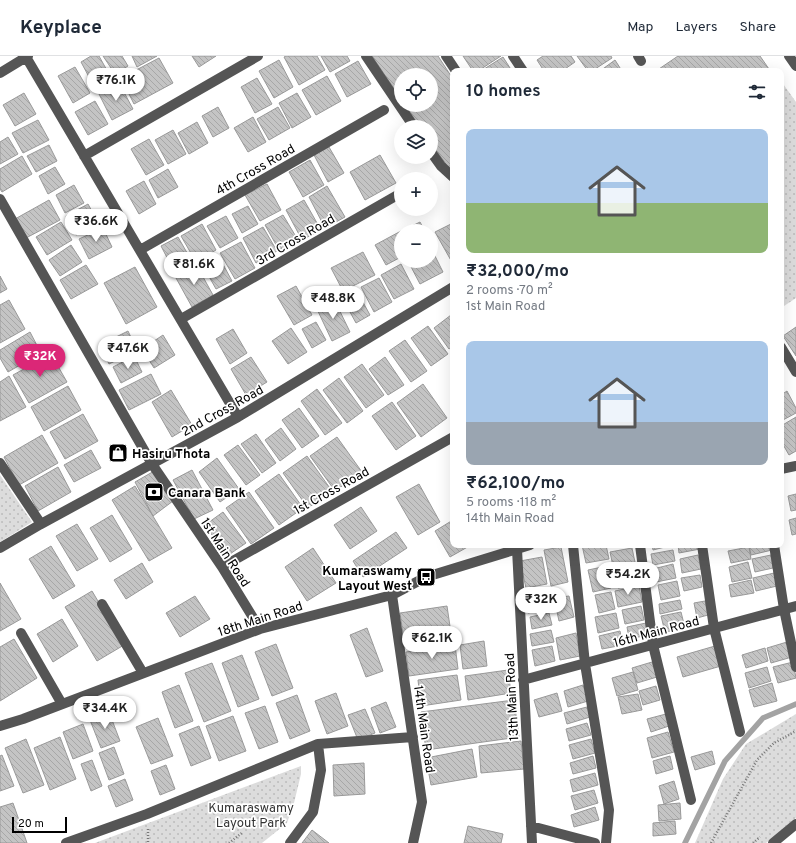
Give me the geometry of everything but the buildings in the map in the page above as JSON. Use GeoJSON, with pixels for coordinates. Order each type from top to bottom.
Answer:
{"type":"FeatureCollection","features":[{"type":"Feature","properties":{"kind":"street"},"geometry":{"type":"LineString","coordinates":[[84,156],[258,56]]}},
{"type":"Feature","properties":{"kind":"street"},"geometry":{"type":"LineString","coordinates":[[366,56],[409,120]]}},
{"type":"Feature","properties":{"kind":"street"},"geometry":{"type":"LineString","coordinates":[[446,56],[454,68]]}},
{"type":"Feature","properties":{"kind":"street"},"geometry":{"type":"LineString","coordinates":[[513,56],[521,68]]}},
{"type":"Feature","properties":{"kind":"street"},"geometry":{"type":"LineString","coordinates":[[789,56],[796,66]]}},
{"type":"Feature","properties":{"kind":"street"},"geometry":{"type":"LineString","coordinates":[[0,73],[27,57],[238,417]]}},
{"type":"Feature","properties":{"kind":"street","name":"4th Cross Road"},"geometry":{"type":"LineString","coordinates":[[140,250],[384,110]]}},
{"type":"Feature","properties":{"kind":"street"},"geometry":{"type":"LineString","coordinates":[[438,162],[450,174]]}},
{"type":"Feature","properties":{"kind":"street","name":"3rd Cross Road"},"geometry":{"type":"LineString","coordinates":[[181,319],[394,197]]}},
{"type":"Feature","properties":{"kind":"street","name":"1st Main Road"},"geometry":{"type":"LineString","coordinates":[[0,199],[152,464],[222,567],[260,629]]}},
{"type":"Feature","properties":{"kind":"street","name":"2nd Cross Road"},"geometry":{"type":"LineString","coordinates":[[0,548],[41,524],[238,417],[450,289]]}},
{"type":"Feature","properties":{"kind":"street"},"geometry":{"type":"LineString","coordinates":[[784,351],[796,372]]}},
{"type":"Feature","properties":{"kind":"street","name":"1st Cross Road"},"geometry":{"type":"LineString","coordinates":[[222,567],[450,439]]}},
{"type":"Feature","properties":{"kind":"street"},"geometry":{"type":"LineString","coordinates":[[0,463],[41,524]]}},
{"type":"Feature","properties":{"kind":"street"},"geometry":{"type":"LineString","coordinates":[[784,468],[796,466]]}},
{"type":"Feature","properties":{"kind":"street","name":"18th Main Road"},"geometry":{"type":"LineString","coordinates":[[0,726],[23,719],[260,629],[392,594],[426,577],[520,548]]}},
{"type":"Feature","properties":{"kind":"street"},"geometry":{"type":"LineString","coordinates":[[573,548],[585,664],[609,810],[606,843]]}},
{"type":"Feature","properties":{"kind":"street"},"geometry":{"type":"LineString","coordinates":[[640,548],[653,645],[691,800]]}},
{"type":"Feature","properties":{"kind":"street"},"geometry":{"type":"LineString","coordinates":[[702,548],[714,628],[740,732]]}},
{"type":"Feature","properties":{"kind":"street"},"geometry":{"type":"LineString","coordinates":[[774,548],[784,609],[796,667]]}},
{"type":"Feature","properties":{"kind":"street","name":"13th Main Road"},"geometry":{"type":"LineString","coordinates":[[517,549],[532,843]]}},
{"type":"Feature","properties":{"kind":"street","name":"14th Main Road"},"geometry":{"type":"LineString","coordinates":[[392,594],[422,802],[413,843]]}},
{"type":"Feature","properties":{"kind":"street"},"geometry":{"type":"LineString","coordinates":[[102,604],[143,673]]}},
{"type":"Feature","properties":{"kind":"street","name":"16th Main Road"},"geometry":{"type":"LineString","coordinates":[[523,680],[796,606]]}},
{"type":"Feature","properties":{"kind":"street"},"geometry":{"type":"LineString","coordinates":[[21,633],[62,704]]}},
{"type":"Feature","properties":{"kind":"street"},"geometry":{"type":"LineString","coordinates":[[66,843],[147,814],[318,744],[413,737]]}},
{"type":"Feature","properties":{"kind":"street"},"geometry":{"type":"LineString","coordinates":[[290,843],[313,812],[321,770],[318,744]]}},
{"type":"Feature","properties":{"kind":"street"},"geometry":{"type":"LineString","coordinates":[[773,843],[796,824]]}},
{"type":"Feature","properties":{"kind":"street"},"geometry":{"type":"LineString","coordinates":[[531,826],[595,843]]}},
{"type":"Feature","properties":{"kind":"path"},"geometry":{"type":"LineString","coordinates":[[711,843],[757,760],[774,743],[796,731]]}},
{"type":"Feature","properties":{"kind":"path"},"geometry":{"type":"LineString","coordinates":[[229,843],[243,832]]}},
{"type":"Feature","properties":{"kind":"green space"},"geometry":{"type":"Polygon","coordinates":[[[784,85],[796,102],[796,298],[784,306],[784,85]]]}},
{"type":"Feature","properties":{"kind":"green space"},"geometry":{"type":"Polygon","coordinates":[[[0,475],[32,522],[0,542],[0,475]]]}},
{"type":"Feature","properties":{"kind":"green space"},"geometry":{"type":"Polygon","coordinates":[[[796,714],[796,818],[766,843],[695,843],[723,779],[746,744],[796,714]]]}},
{"type":"Feature","properties":{"kind":"green space","name":"Kumaraswamy Layout Park"},"geometry":{"type":"Polygon","coordinates":[[[301,766],[301,774],[294,803],[287,823],[262,843],[95,843],[301,766]]]}},
{"type":"Feature","properties":{"kind":"waterway"},"geometry":{"type":"LineString","coordinates":[[685,843],[725,761],[763,718],[796,704]]}},
{"type":"Feature","properties":{"kind":"place","name":"Hasiru Thota"},"geometry":{"type":"Point","coordinates":[118,453]}},
{"type":"Feature","properties":{"kind":"place","name":"Canara Bank"},"geometry":{"type":"Point","coordinates":[154,492]}},
{"type":"Feature","properties":{"kind":"place","name":"Kumaraswamy Layout West"},"geometry":{"type":"Point","coordinates":[426,577]}}]}
